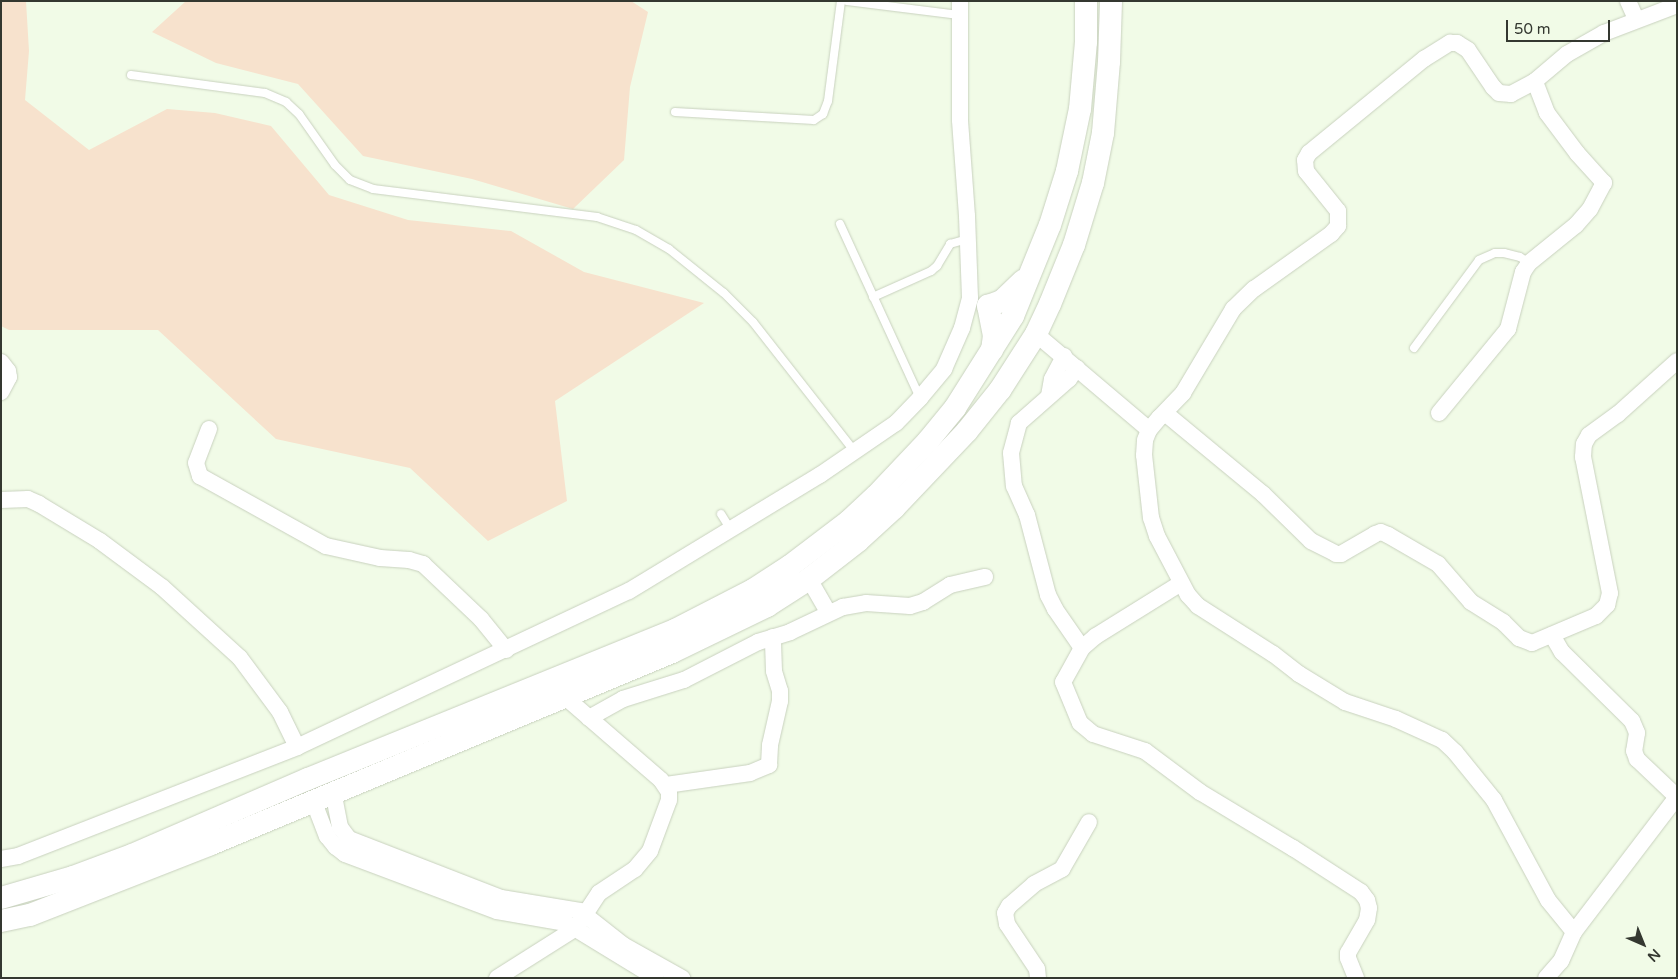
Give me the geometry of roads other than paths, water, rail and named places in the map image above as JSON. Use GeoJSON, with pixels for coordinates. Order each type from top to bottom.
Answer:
{"type":"FeatureCollection","features":[{"type":"Feature","properties":{"kind":"main road"},"geometry":{"type":"LineString","coordinates":[[1,898],[73,877],[132,855],[308,780],[675,630],[753,590],[822,544],[876,496],[928,442],[955,408],[1013,316],[1032,271],[1067,171],[1080,109],[1086,42],[1086,1]]}},
{"type":"Feature","properties":{"kind":"main road"},"geometry":{"type":"LineString","coordinates":[[1,921],[30,915],[94,890],[672,652],[735,623],[766,606],[809,579],[858,541],[894,508],[967,431],[1000,390],[1036,334],[1074,245],[1093,183],[1103,133],[1109,62],[1110,1]]}},
{"type":"Feature","properties":{"kind":"main road"},"geometry":{"type":"LineString","coordinates":[[992,350],[994,336],[979,302],[1002,301],[1032,271]]}},
{"type":"Feature","properties":{"kind":"main road"},"geometry":{"type":"LineString","coordinates":[[1013,316],[1034,303],[1044,288],[1063,273]]}},
{"type":"Feature","properties":{"kind":"street"},"geometry":{"type":"LineString","coordinates":[[1628,1],[1636,19]]}},
{"type":"Feature","properties":{"kind":"street"},"geometry":{"type":"LineString","coordinates":[[1574,932],[1548,900],[1494,800],[1455,752],[1442,740],[1396,719],[1345,702],[1299,674],[1273,654],[1198,606],[1181,583],[1151,518],[1144,455],[1145,440],[1149,430],[1183,394],[1233,309],[1254,289],[1331,234],[1338,226],[1338,212],[1306,172],[1305,160],[1309,153],[1424,59],[1450,43],[1458,43],[1468,50],[1499,93],[1511,94],[1535,81],[1550,67],[1581,45],[1636,19],[1677,5]]}},
{"type":"Feature","properties":{"kind":"street"},"geometry":{"type":"LineString","coordinates":[[1,859],[18,856],[297,747],[629,591],[731,530],[896,422],[920,398],[944,369],[962,328],[979,302],[968,239],[960,120],[960,8]]}},
{"type":"Feature","properties":{"kind":"street"},"geometry":{"type":"LineString","coordinates":[[1439,413],[1508,329],[1519,282],[1529,263],[1576,225],[1590,209],[1604,183],[1578,153],[1548,113],[1535,81]]}},
{"type":"Feature","properties":{"kind":"street"},"geometry":{"type":"LineString","coordinates":[[979,302],[1013,316]]}},
{"type":"Feature","properties":{"kind":"street"},"geometry":{"type":"LineString","coordinates":[[1036,334],[1149,430]]}},
{"type":"Feature","properties":{"kind":"street"},"geometry":{"type":"LineString","coordinates":[[1049,396],[1052,379],[1064,356]]}},
{"type":"Feature","properties":{"kind":"street"},"geometry":{"type":"LineString","coordinates":[[1165,413],[1263,494],[1305,536],[1326,550],[1341,554],[1375,534],[1381,532],[1388,535],[1438,564],[1471,602],[1498,618],[1519,638],[1532,643],[1596,616],[1607,604],[1610,593],[1582,457],[1584,444],[1589,435],[1618,414],[1677,361]]}},
{"type":"Feature","properties":{"kind":"street"},"geometry":{"type":"LineString","coordinates":[[1,362],[8,371],[8,377],[1,392]]}},
{"type":"Feature","properties":{"kind":"street"},"geometry":{"type":"LineString","coordinates":[[1078,368],[1070,379],[1019,423],[1011,453],[1011,474],[1027,515],[1048,595],[1055,609],[1082,648]]}},
{"type":"Feature","properties":{"kind":"street"},"geometry":{"type":"LineString","coordinates":[[209,429],[196,463],[200,476],[326,546],[353,553],[380,558],[408,560],[422,564],[481,619],[506,650]]}},
{"type":"Feature","properties":{"kind":"street"},"geometry":{"type":"LineString","coordinates":[[1,500],[28,499],[39,504],[100,541],[162,587],[240,658],[280,712],[297,747]]}},
{"type":"Feature","properties":{"kind":"street"},"geometry":{"type":"LineString","coordinates":[[589,718],[623,699],[684,680],[758,642],[790,632],[843,607],[866,603],[910,606],[923,602],[950,585],[985,577]]}},
{"type":"Feature","properties":{"kind":"street"},"geometry":{"type":"LineString","coordinates":[[809,579],[829,613]]}},
{"type":"Feature","properties":{"kind":"street"},"geometry":{"type":"LineString","coordinates":[[1181,583],[1096,636],[1082,648],[1063,682],[1080,722],[1087,730],[1145,751],[1200,792],[1361,892],[1367,900],[1369,908],[1367,920],[1348,953],[1348,958],[1356,978]]}},
{"type":"Feature","properties":{"kind":"street"},"geometry":{"type":"LineString","coordinates":[[1546,978],[1561,961],[1574,932],[1677,797],[1637,759],[1634,751],[1637,733],[1632,721],[1562,652],[1552,635]]}},
{"type":"Feature","properties":{"kind":"street"},"geometry":{"type":"LineString","coordinates":[[666,785],[750,773],[769,765],[770,744],[780,701],[780,691],[774,671],[773,637]]}},
{"type":"Feature","properties":{"kind":"street"},"geometry":{"type":"LineString","coordinates":[[497,978],[576,928],[587,915],[592,901],[599,893],[635,869],[650,851],[669,800],[669,792],[666,785],[564,696]]}},
{"type":"Feature","properties":{"kind":"street"},"geometry":{"type":"LineString","coordinates":[[323,796],[349,839],[501,898],[571,909],[587,915],[623,945],[682,978]]}},
{"type":"Feature","properties":{"kind":"street"},"geometry":{"type":"LineString","coordinates":[[323,796],[327,836],[345,854],[498,911],[548,918],[576,928],[616,955],[656,978]]}},
{"type":"Feature","properties":{"kind":"street"},"geometry":{"type":"LineString","coordinates":[[1038,978],[1037,969],[1007,924],[1005,914],[1009,906],[1034,884],[1062,869],[1089,822]]}},
{"type":"Feature","properties":{"kind":"lane"},"geometry":{"type":"LineString","coordinates":[[675,112],[814,120],[823,114],[828,101],[841,1]]}},
{"type":"Feature","properties":{"kind":"lane"},"geometry":{"type":"LineString","coordinates":[[847,1],[960,8]]}},
{"type":"Feature","properties":{"kind":"lane"},"geometry":{"type":"LineString","coordinates":[[131,75],[265,93],[286,102],[299,114],[335,165],[350,180],[373,190],[587,215],[636,230],[670,249],[724,293],[753,322],[854,451]]}},
{"type":"Feature","properties":{"kind":"lane"},"geometry":{"type":"LineString","coordinates":[[840,224],[920,398]]}},
{"type":"Feature","properties":{"kind":"lane"},"geometry":{"type":"LineString","coordinates":[[873,297],[931,271],[937,266],[950,244],[968,239]]}},
{"type":"Feature","properties":{"kind":"lane"},"geometry":{"type":"LineString","coordinates":[[1414,348],[1479,260],[1495,253],[1504,253],[1520,257],[1529,263]]}},
{"type":"Feature","properties":{"kind":"lane"},"geometry":{"type":"LineString","coordinates":[[721,514],[731,530]]}}]}
